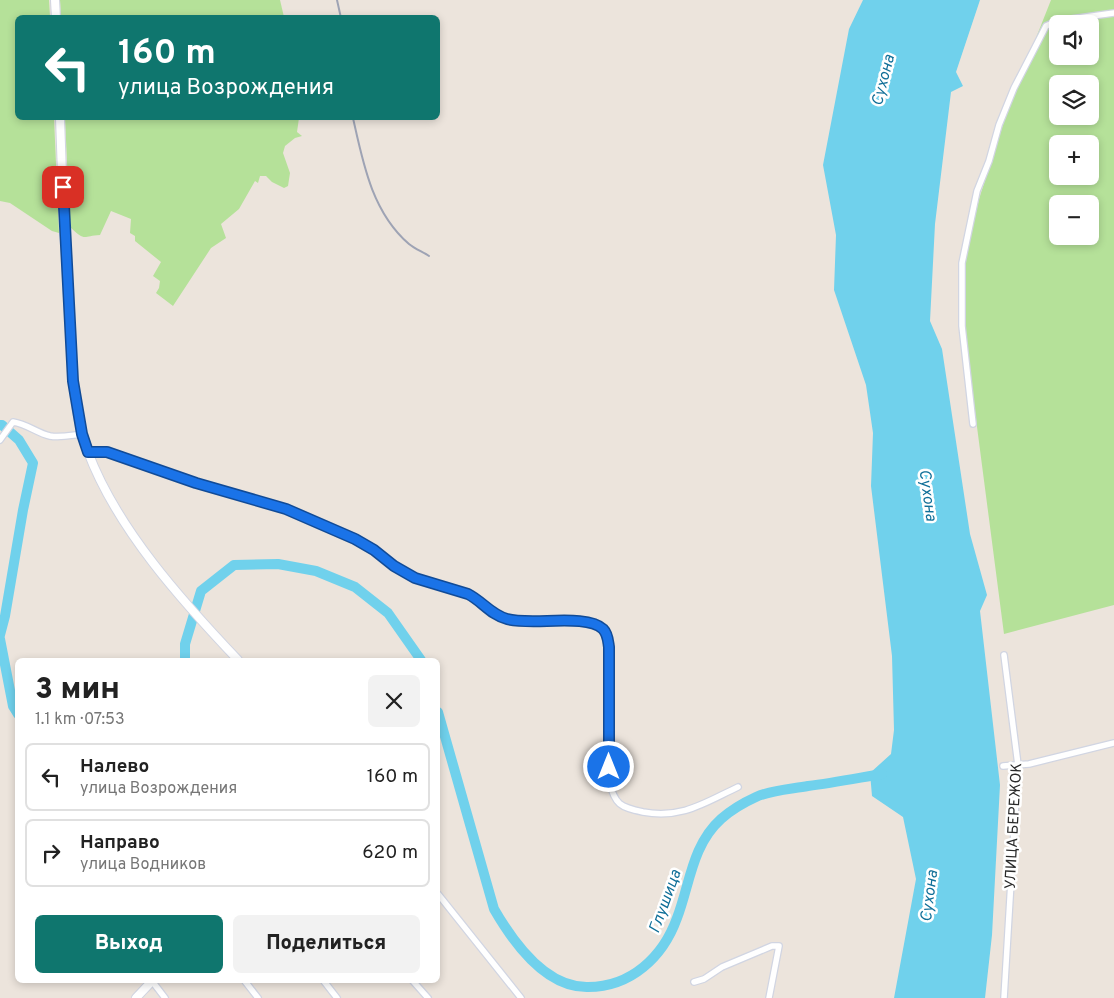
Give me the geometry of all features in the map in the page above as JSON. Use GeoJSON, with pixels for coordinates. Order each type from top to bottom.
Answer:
{"type":"FeatureCollection","features":[{"type":"Feature","properties":{"kind":"main road"},"geometry":{"type":"LineString","coordinates":[[55,0],[56,15]]}},
{"type":"Feature","properties":{"kind":"main road"},"geometry":{"type":"LineString","coordinates":[[60,120],[73,381],[82,434],[97,474],[122,518],[146,554],[171,586],[236,658]]}},
{"type":"Feature","properties":{"kind":"main road"},"geometry":{"type":"LineString","coordinates":[[136,998],[150,983]]}},
{"type":"Feature","properties":{"kind":"street"},"geometry":{"type":"LineString","coordinates":[[973,424],[962,326],[962,263],[978,191],[999,125],[1014,88],[1046,26],[1057,21],[1114,13]]}},
{"type":"Feature","properties":{"kind":"street"},"geometry":{"type":"LineString","coordinates":[[0,440],[14,422],[23,423],[50,436],[82,434]]}},
{"type":"Feature","properties":{"kind":"street"},"geometry":{"type":"LineString","coordinates":[[88,452],[107,452],[196,483],[286,509],[355,539],[415,578],[468,594],[493,613],[509,620],[582,621],[599,626],[606,633],[609,647],[609,782],[616,802],[631,809],[667,815],[694,808],[738,787]]}},
{"type":"Feature","properties":{"kind":"street","name":"УЛИЦА БЕРЕЖОК"},"geometry":{"type":"LineString","coordinates":[[1004,655],[1018,765],[1004,998]]}},
{"type":"Feature","properties":{"kind":"street"},"geometry":{"type":"LineString","coordinates":[[1003,766],[1029,764],[1114,744]]}},
{"type":"Feature","properties":{"kind":"street"},"geometry":{"type":"LineString","coordinates":[[440,896],[522,998]]}},
{"type":"Feature","properties":{"kind":"street"},"geometry":{"type":"LineString","coordinates":[[694,982],[704,979],[722,967],[772,946],[779,946],[769,998]]}},
{"type":"Feature","properties":{"kind":"street"},"geometry":{"type":"LineString","coordinates":[[154,983],[165,998]]}},
{"type":"Feature","properties":{"kind":"street"},"geometry":{"type":"LineString","coordinates":[[246,983],[258,998]]}},
{"type":"Feature","properties":{"kind":"street"},"geometry":{"type":"LineString","coordinates":[[325,983],[337,998]]}},
{"type":"Feature","properties":{"kind":"street"},"geometry":{"type":"LineString","coordinates":[[415,983],[428,998]]}},
{"type":"Feature","properties":{"kind":"green space"},"geometry":{"type":"Polygon","coordinates":[[[0,0],[49,0],[50,15],[15,15],[15,120],[54,120],[59,233],[52,231],[10,203],[0,201],[0,0]]]}},
{"type":"Feature","properties":{"kind":"green space"},"geometry":{"type":"Polygon","coordinates":[[[60,0],[280,0],[284,15],[61,15],[60,0]]]}},
{"type":"Feature","properties":{"kind":"green space"},"geometry":{"type":"Polygon","coordinates":[[[1051,0],[1114,0],[1114,605],[1004,634],[964,327],[963,270],[979,199],[1009,106],[1051,0]]]}},
{"type":"Feature","properties":{"kind":"green space"},"geometry":{"type":"Polygon","coordinates":[[[65,120],[299,120],[297,132],[302,136],[295,138],[285,146],[283,153],[290,173],[288,186],[284,188],[272,182],[266,176],[260,176],[258,183],[255,181],[239,209],[221,224],[226,238],[211,248],[173,306],[156,293],[160,281],[153,276],[161,262],[135,241],[135,236],[130,233],[131,219],[111,211],[100,235],[87,237],[79,235],[70,227],[65,120]]]}},
{"type":"Feature","properties":{"kind":"water","name":"Сухона"},"geometry":{"type":"Polygon","coordinates":[[[863,0],[980,0],[956,72],[963,86],[951,92],[935,224],[930,321],[942,349],[970,534],[987,595],[980,611],[1000,785],[992,935],[985,998],[894,998],[916,879],[903,817],[872,796],[870,773],[891,754],[894,730],[892,656],[871,486],[873,433],[866,385],[834,290],[836,235],[823,165],[849,29],[863,0]]]}},
{"type":"Feature","properties":{"kind":"waterway","name":"Глушица"},"geometry":{"type":"LineString","coordinates":[[0,425],[19,440],[33,463],[0,635]]}},
{"type":"Feature","properties":{"kind":"waterway","name":"Глушица"},"geometry":{"type":"LineString","coordinates":[[185,658],[185,644],[201,591],[234,565],[278,564],[316,571],[355,587],[388,613],[420,658]]}},
{"type":"Feature","properties":{"kind":"waterway","name":"Глушица"},"geometry":{"type":"LineString","coordinates":[[0,639],[15,709]]}},
{"type":"Feature","properties":{"kind":"waterway","name":"Глушица"},"geometry":{"type":"LineString","coordinates":[[440,719],[494,909],[511,935],[532,961],[558,980],[588,987],[604,986],[618,982],[643,967],[654,957],[671,932],[693,866],[704,841],[711,829],[733,810],[752,799],[768,793],[882,774]]}},
{"type":"Feature","properties":{"kind":"railway"},"geometry":{"type":"LineString","coordinates":[[337,0],[340,15]]}},
{"type":"Feature","properties":{"kind":"railway"},"geometry":{"type":"LineString","coordinates":[[353,120],[365,169],[386,217],[396,231],[411,246],[429,256]]}},
{"type":"Feature","properties":{"kind":"route"},"geometry":{"type":"LineString","coordinates":[[63,187],[73,381],[82,434],[88,452],[107,452],[196,483],[286,509],[355,539],[415,578],[468,594],[500,617],[517,621],[582,621],[599,626],[608,637],[609,647],[609,767]]}}]}
